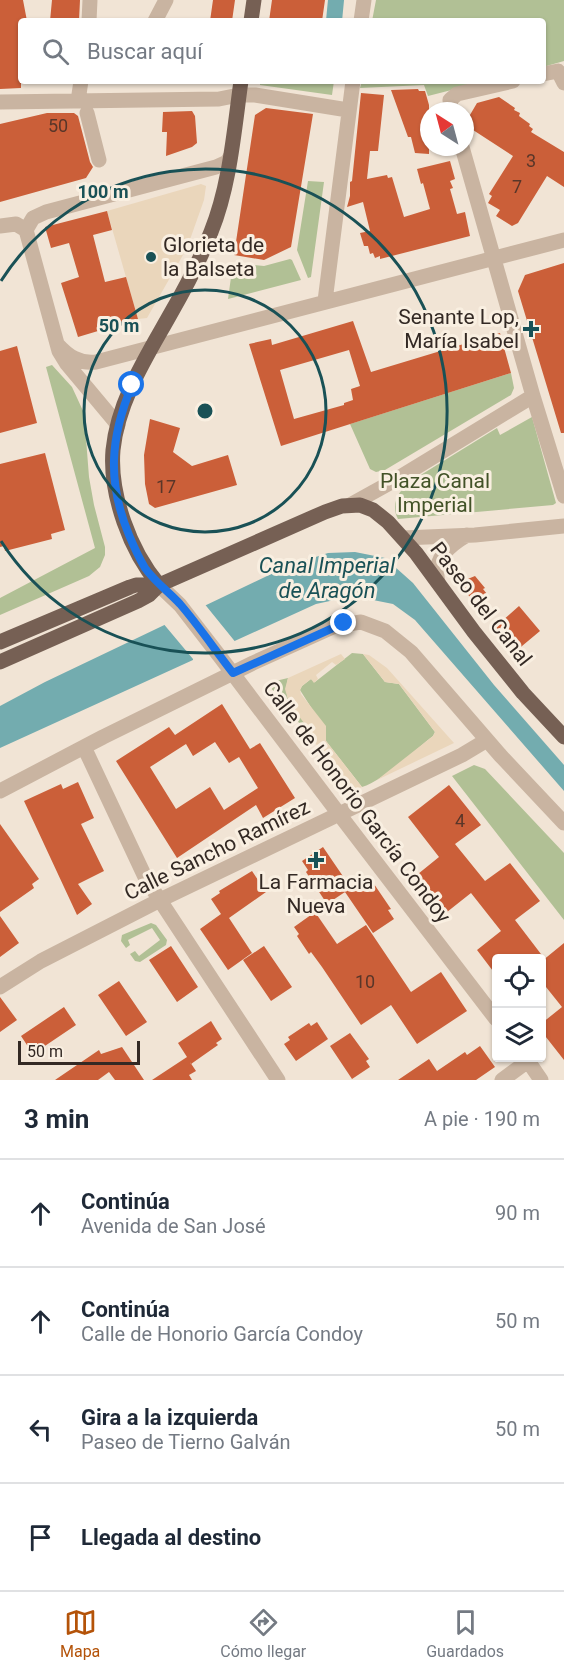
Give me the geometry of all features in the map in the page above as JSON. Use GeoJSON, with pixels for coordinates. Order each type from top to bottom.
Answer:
{"type":"FeatureCollection","features":[{"type":"Feature","properties":{"kind":"main road"},"geometry":{"type":"LineString","coordinates":[[251,18],[254,0]]}},
{"type":"Feature","properties":{"kind":"main road"},"geometry":{"type":"LineString","coordinates":[[159,585],[139,556],[121,513],[113,468],[113,450],[118,425],[132,385],[204,249],[219,207],[231,157],[240,88]]}},
{"type":"Feature","properties":{"kind":"main road"},"geometry":{"type":"LineString","coordinates":[[0,662],[138,601],[149,595],[159,585],[325,512],[350,505]]}},
{"type":"Feature","properties":{"kind":"main road","name":"Paseo del Canal"},"geometry":{"type":"LineString","coordinates":[[350,505],[374,510],[403,538],[523,693],[564,737]]}},
{"type":"Feature","properties":{"kind":"main road"},"geometry":{"type":"LineString","coordinates":[[0,642],[130,587],[143,584],[159,585]]}},
{"type":"Feature","properties":{"kind":"street"},"geometry":{"type":"LineString","coordinates":[[89,18],[90,0]]}},
{"type":"Feature","properties":{"kind":"street"},"geometry":{"type":"LineString","coordinates":[[157,18],[166,0]]}},
{"type":"Feature","properties":{"kind":"street"},"geometry":{"type":"LineString","coordinates":[[361,18],[364,0]]}},
{"type":"Feature","properties":{"kind":"street"},"geometry":{"type":"LineString","coordinates":[[546,73],[558,71],[564,83]]}},
{"type":"Feature","properties":{"kind":"street"},"geometry":{"type":"LineString","coordinates":[[81,84],[83,107],[99,160]]}},
{"type":"Feature","properties":{"kind":"street"},"geometry":{"type":"LineString","coordinates":[[325,302],[352,84]]}},
{"type":"Feature","properties":{"kind":"street"},"geometry":{"type":"LineString","coordinates":[[450,102],[454,96],[501,84]]}},
{"type":"Feature","properties":{"kind":"street"},"geometry":{"type":"LineString","coordinates":[[0,102],[83,107],[219,99],[240,88],[265,96],[348,110]]}},
{"type":"Feature","properties":{"kind":"street"},"geometry":{"type":"LineString","coordinates":[[465,156],[564,496]]}},
{"type":"Feature","properties":{"kind":"street"},"geometry":{"type":"LineString","coordinates":[[26,230],[33,218],[46,212],[216,167],[227,162],[231,157]]}},
{"type":"Feature","properties":{"kind":"street"},"geometry":{"type":"LineString","coordinates":[[0,226],[16,224],[26,230],[59,351],[67,364],[118,425]]}},
{"type":"Feature","properties":{"kind":"street"},"geometry":{"type":"LineString","coordinates":[[57,344],[76,360],[90,362],[564,240]]}},
{"type":"Feature","properties":{"kind":"street"},"geometry":{"type":"LineString","coordinates":[[350,505],[533,396]]}},
{"type":"Feature","properties":{"kind":"street"},"geometry":{"type":"LineString","coordinates":[[403,538],[468,535],[564,526]]}},
{"type":"Feature","properties":{"kind":"street"},"geometry":{"type":"LineString","coordinates":[[438,582],[436,571],[439,560],[457,542],[468,535]]}},
{"type":"Feature","properties":{"kind":"street","name":"Calle de Honorio García Condoy"},"geometry":{"type":"LineString","coordinates":[[159,585],[180,605],[233,673],[492,1014]]}},
{"type":"Feature","properties":{"kind":"street"},"geometry":{"type":"LineString","coordinates":[[0,791],[233,673],[335,626],[352,623],[369,624],[393,636],[411,652],[487,740],[564,823]]}},
{"type":"Feature","properties":{"kind":"street","name":"Calle Sancho Ramírez"},"geometry":{"type":"LineString","coordinates":[[0,987],[41,961],[160,900],[462,755],[487,740]]}},
{"type":"Feature","properties":{"kind":"street"},"geometry":{"type":"LineString","coordinates":[[84,747],[146,879],[278,1080]]}},
{"type":"Feature","properties":{"kind":"street"},"geometry":{"type":"LineString","coordinates":[[502,1080],[523,1062]]}},
{"type":"Feature","properties":{"kind":"street"},"geometry":{"type":"LineString","coordinates":[[529,1062],[541,1080]]}},
{"type":"Feature","properties":{"kind":"green space"},"geometry":{"type":"Polygon","coordinates":[[[376,0],[564,0],[564,61],[546,66],[546,18],[373,18],[376,0]]]}},
{"type":"Feature","properties":{"kind":"green space"},"geometry":{"type":"Polygon","coordinates":[[[260,84],[334,84],[332,95],[260,84]]]}},
{"type":"Feature","properties":{"kind":"green space"},"geometry":{"type":"Polygon","coordinates":[[[361,84],[475,84],[428,96],[424,85],[360,88],[361,84]]]}},
{"type":"Feature","properties":{"kind":"green space"},"geometry":{"type":"Polygon","coordinates":[[[308,181],[324,182],[311,277],[308,278],[297,250],[308,181]]]}},
{"type":"Feature","properties":{"kind":"green space"},"geometry":{"type":"Polygon","coordinates":[[[290,259],[301,280],[228,299],[232,270],[237,263],[264,266],[290,259]]]}},
{"type":"Feature","properties":{"kind":"green space"},"geometry":{"type":"Polygon","coordinates":[[[52,365],[72,387],[84,413],[89,477],[105,555],[100,567],[89,576],[0,615],[0,598],[95,548],[46,367],[52,365]]]}},
{"type":"Feature","properties":{"kind":"green space"},"geometry":{"type":"Polygon","coordinates":[[[511,373],[514,388],[511,395],[385,470],[376,472],[370,469],[350,424],[511,373]]]}},
{"type":"Feature","properties":{"kind":"green space","name":"Plaza Canal Imperial"},"geometry":{"type":"Polygon","coordinates":[[[532,417],[556,503],[398,519],[395,503],[411,481],[497,428],[500,435],[532,417]]]}},
{"type":"Feature","properties":{"kind":"green space"},"geometry":{"type":"Polygon","coordinates":[[[352,653],[363,654],[385,682],[399,684],[435,732],[389,772],[362,787],[326,741],[326,731],[300,690],[311,679],[315,682],[352,653]]]}},
{"type":"Feature","properties":{"kind":"green space"},"geometry":{"type":"Polygon","coordinates":[[[288,678],[288,698],[305,723],[312,739],[267,683],[288,678]]]}},
{"type":"Feature","properties":{"kind":"green space"},"geometry":{"type":"Polygon","coordinates":[[[474,765],[485,769],[564,853],[564,920],[452,776],[474,765]]]}},
{"type":"Feature","properties":{"kind":"green space"},"geometry":{"type":"Polygon","coordinates":[[[151,923],[156,925],[167,940],[166,945],[140,962],[135,961],[130,954],[135,951],[139,956],[160,940],[152,928],[128,940],[130,945],[126,948],[121,941],[122,935],[151,923]]]}},
{"type":"Feature","properties":{"kind":"shaded area","name":"Glorieta de la Balseta"},"geometry":{"type":"Polygon","coordinates":[[[201,184],[206,186],[204,200],[187,248],[147,318],[138,319],[107,211],[201,184]]]}},
{"type":"Feature","properties":{"kind":"shaded area"},"geometry":{"type":"Polygon","coordinates":[[[341,654],[345,659],[336,665],[332,662],[316,675],[318,679],[314,683],[311,679],[300,690],[326,726],[326,741],[362,787],[353,791],[312,739],[310,731],[289,703],[285,689],[288,678],[341,654]]]}},
{"type":"Feature","properties":{"kind":"shaded area"},"geometry":{"type":"Polygon","coordinates":[[[363,654],[369,655],[387,668],[454,743],[377,780],[433,736],[435,732],[399,684],[385,682],[363,654]]]}},
{"type":"Feature","properties":{"kind":"water","name":"Canal Imperial de Aragón"},"geometry":{"type":"Polygon","coordinates":[[[355,552],[385,558],[413,583],[494,685],[564,765],[564,791],[415,620],[393,604],[353,596],[316,604],[0,748],[0,706],[45,682],[288,566],[328,553],[355,552]]]}},
{"type":"Feature","properties":{"kind":"pier"},"geometry":{"type":"Polygon","coordinates":[[[203,602],[237,644],[193,664],[193,659],[162,622],[203,602]]]}},
{"type":"Feature","properties":{"kind":"building"},"geometry":{"type":"Polygon","coordinates":[[[0,0],[23,0],[26,18],[18,18],[18,84],[21,84],[21,88],[0,89],[0,0]]]}},
{"type":"Feature","properties":{"kind":"building"},"geometry":{"type":"Polygon","coordinates":[[[52,0],[80,0],[79,18],[50,18],[52,0]]]}},
{"type":"Feature","properties":{"kind":"building"},"geometry":{"type":"Polygon","coordinates":[[[213,0],[235,0],[232,18],[210,18],[213,0]]]}},
{"type":"Feature","properties":{"kind":"building"},"geometry":{"type":"Polygon","coordinates":[[[272,0],[325,0],[322,18],[269,18],[272,0]]]}},
{"type":"Feature","properties":{"kind":"building"},"geometry":{"type":"Polygon","coordinates":[[[391,90],[425,91],[428,102],[420,102],[420,153],[415,153],[411,137],[408,137],[391,90]]]}},
{"type":"Feature","properties":{"kind":"building"},"geometry":{"type":"Polygon","coordinates":[[[361,93],[384,95],[378,151],[370,151],[367,179],[387,175],[388,178],[392,177],[404,217],[430,209],[417,169],[450,161],[455,179],[450,181],[453,188],[450,189],[457,214],[465,212],[470,236],[380,259],[380,256],[375,258],[373,253],[370,254],[368,246],[364,246],[360,233],[370,231],[363,202],[347,207],[361,93]]]}},
{"type":"Feature","properties":{"kind":"building"},"geometry":{"type":"Polygon","coordinates":[[[499,97],[520,113],[519,116],[533,129],[531,132],[564,152],[564,187],[547,176],[518,223],[512,226],[496,216],[500,210],[488,203],[492,196],[489,194],[513,156],[474,131],[474,108],[477,103],[499,97]]]}},
{"type":"Feature","properties":{"kind":"building"},"geometry":{"type":"Polygon","coordinates":[[[266,108],[313,114],[291,247],[264,260],[234,255],[255,115],[266,108]]]}},
{"type":"Feature","properties":{"kind":"building"},"geometry":{"type":"Polygon","coordinates":[[[192,111],[195,116],[197,143],[166,156],[167,132],[162,132],[163,112],[192,111]]]}},
{"type":"Feature","properties":{"kind":"building"},"geometry":{"type":"Polygon","coordinates":[[[47,113],[74,113],[78,116],[93,167],[86,178],[0,202],[0,124],[47,113]]]}},
{"type":"Feature","properties":{"kind":"building"},"geometry":{"type":"Polygon","coordinates":[[[107,211],[112,230],[93,235],[105,282],[126,277],[138,319],[78,337],[61,283],[79,277],[69,243],[51,248],[45,227],[107,211]]]}},
{"type":"Feature","properties":{"kind":"building"},"geometry":{"type":"Polygon","coordinates":[[[564,263],[564,433],[561,433],[518,291],[525,275],[564,263]]]}},
{"type":"Feature","properties":{"kind":"building"},"geometry":{"type":"Polygon","coordinates":[[[353,321],[371,372],[500,333],[511,373],[281,446],[249,344],[271,339],[272,345],[353,321]],[[349,350],[280,370],[294,419],[344,405],[353,400],[351,389],[360,386],[349,350]]]}},
{"type":"Feature","properties":{"kind":"building"},"geometry":{"type":"Polygon","coordinates":[[[17,346],[37,423],[0,433],[0,351],[17,346]]]}},
{"type":"Feature","properties":{"kind":"building"},"geometry":{"type":"Polygon","coordinates":[[[150,419],[180,428],[173,452],[192,466],[228,455],[237,485],[155,508],[149,504],[145,484],[144,455],[150,419]]]}},
{"type":"Feature","properties":{"kind":"building"},"geometry":{"type":"Polygon","coordinates":[[[45,453],[65,530],[51,534],[52,539],[5,551],[4,546],[0,547],[0,464],[45,453]]]}},
{"type":"Feature","properties":{"kind":"building"},"geometry":{"type":"Polygon","coordinates":[[[475,576],[487,594],[476,604],[458,583],[475,576]]]}},
{"type":"Feature","properties":{"kind":"building"},"geometry":{"type":"Polygon","coordinates":[[[519,606],[540,631],[516,651],[495,627],[519,606]]]}},
{"type":"Feature","properties":{"kind":"building"},"geometry":{"type":"Polygon","coordinates":[[[222,704],[250,749],[260,743],[295,798],[263,818],[256,805],[177,858],[116,761],[169,727],[175,735],[222,704]],[[215,742],[193,756],[186,744],[150,767],[176,809],[210,787],[224,810],[258,788],[239,757],[229,763],[215,742]]]}},
{"type":"Feature","properties":{"kind":"building"},"geometry":{"type":"Polygon","coordinates":[[[78,782],[94,818],[81,824],[104,871],[78,884],[92,904],[77,915],[24,801],[61,784],[63,789],[78,782]]]}},
{"type":"Feature","properties":{"kind":"building"},"geometry":{"type":"Polygon","coordinates":[[[449,785],[481,825],[455,844],[485,881],[510,863],[540,901],[515,920],[541,954],[492,954],[492,970],[477,950],[501,931],[471,893],[447,912],[418,874],[439,857],[408,817],[449,785]]]}},
{"type":"Feature","properties":{"kind":"building"},"geometry":{"type":"Polygon","coordinates":[[[0,824],[39,879],[32,884],[34,888],[0,912],[0,824]]]}},
{"type":"Feature","properties":{"kind":"building"},"geometry":{"type":"Polygon","coordinates":[[[323,847],[351,888],[327,904],[306,872],[308,870],[302,861],[323,847]]]}},
{"type":"Feature","properties":{"kind":"building"},"geometry":{"type":"Polygon","coordinates":[[[252,871],[266,892],[229,918],[252,953],[228,970],[200,929],[221,914],[211,899],[220,893],[219,891],[252,871]]]}},
{"type":"Feature","properties":{"kind":"building"},"geometry":{"type":"Polygon","coordinates":[[[366,878],[371,886],[374,884],[391,909],[388,910],[394,919],[373,933],[345,892],[366,878]]]}},
{"type":"Feature","properties":{"kind":"building"},"geometry":{"type":"Polygon","coordinates":[[[315,912],[337,944],[366,925],[411,992],[441,972],[467,1011],[417,1044],[391,1005],[361,1025],[322,967],[311,952],[309,954],[297,936],[299,934],[294,927],[315,912]]]}},
{"type":"Feature","properties":{"kind":"building"},"geometry":{"type":"Polygon","coordinates":[[[0,916],[19,943],[0,957],[0,916]]]}},
{"type":"Feature","properties":{"kind":"building"},"geometry":{"type":"Polygon","coordinates":[[[564,943],[564,1060],[546,1037],[546,1020],[562,1007],[546,987],[546,958],[564,943]]]}},
{"type":"Feature","properties":{"kind":"building"},"geometry":{"type":"Polygon","coordinates":[[[171,946],[198,987],[177,1002],[149,960],[171,946]]]}},
{"type":"Feature","properties":{"kind":"building"},"geometry":{"type":"Polygon","coordinates":[[[264,946],[292,987],[271,1001],[243,960],[264,946]]]}},
{"type":"Feature","properties":{"kind":"building"},"geometry":{"type":"Polygon","coordinates":[[[119,981],[147,1022],[126,1036],[98,995],[119,981]]]}},
{"type":"Feature","properties":{"kind":"building"},"geometry":{"type":"Polygon","coordinates":[[[0,997],[17,1020],[0,1032],[0,997]]]}},
{"type":"Feature","properties":{"kind":"building"},"geometry":{"type":"Polygon","coordinates":[[[64,1007],[76,1025],[33,1054],[21,1036],[64,1007]]]}},
{"type":"Feature","properties":{"kind":"building"},"geometry":{"type":"Polygon","coordinates":[[[211,1021],[222,1039],[216,1043],[218,1045],[191,1064],[196,1071],[189,1075],[192,1080],[152,1080],[187,1057],[178,1043],[211,1021]]]}},
{"type":"Feature","properties":{"kind":"building"},"geometry":{"type":"Polygon","coordinates":[[[317,1022],[328,1039],[296,1061],[284,1044],[290,1040],[288,1037],[309,1023],[311,1026],[317,1022]]]}},
{"type":"Feature","properties":{"kind":"building"},"geometry":{"type":"Polygon","coordinates":[[[350,1033],[369,1059],[366,1061],[370,1067],[352,1079],[330,1046],[350,1033]]]}},
{"type":"Feature","properties":{"kind":"building"},"geometry":{"type":"Polygon","coordinates":[[[480,1046],[495,1067],[476,1080],[398,1080],[429,1059],[437,1071],[465,1052],[467,1055],[480,1046]]]}},
{"type":"Feature","properties":{"kind":"building"},"geometry":{"type":"Polygon","coordinates":[[[122,1047],[144,1080],[115,1080],[109,1072],[98,1080],[55,1080],[99,1050],[101,1054],[122,1047]]]}},
{"type":"Feature","properties":{"kind":"waterway"},"geometry":{"type":"LineString","coordinates":[[334,18],[336,0]]}},
{"type":"Feature","properties":{"kind":"place","name":"Glorieta de la Balseta"},"geometry":{"type":"Point","coordinates":[151,257]}},
{"type":"Feature","properties":{"kind":"place","name":"Senante Lop, María Isabel"},"geometry":{"type":"Point","coordinates":[531,329]}},
{"type":"Feature","properties":{"kind":"place","name":"La Farmacia Nueva"},"geometry":{"type":"Point","coordinates":[316,860]}},
{"type":"Feature","properties":{"kind":"route"},"geometry":{"type":"LineString","coordinates":[[132,385],[124,402],[113,450],[113,468],[121,513],[135,550],[146,569],[180,605],[233,673],[344,623]]}}]}
